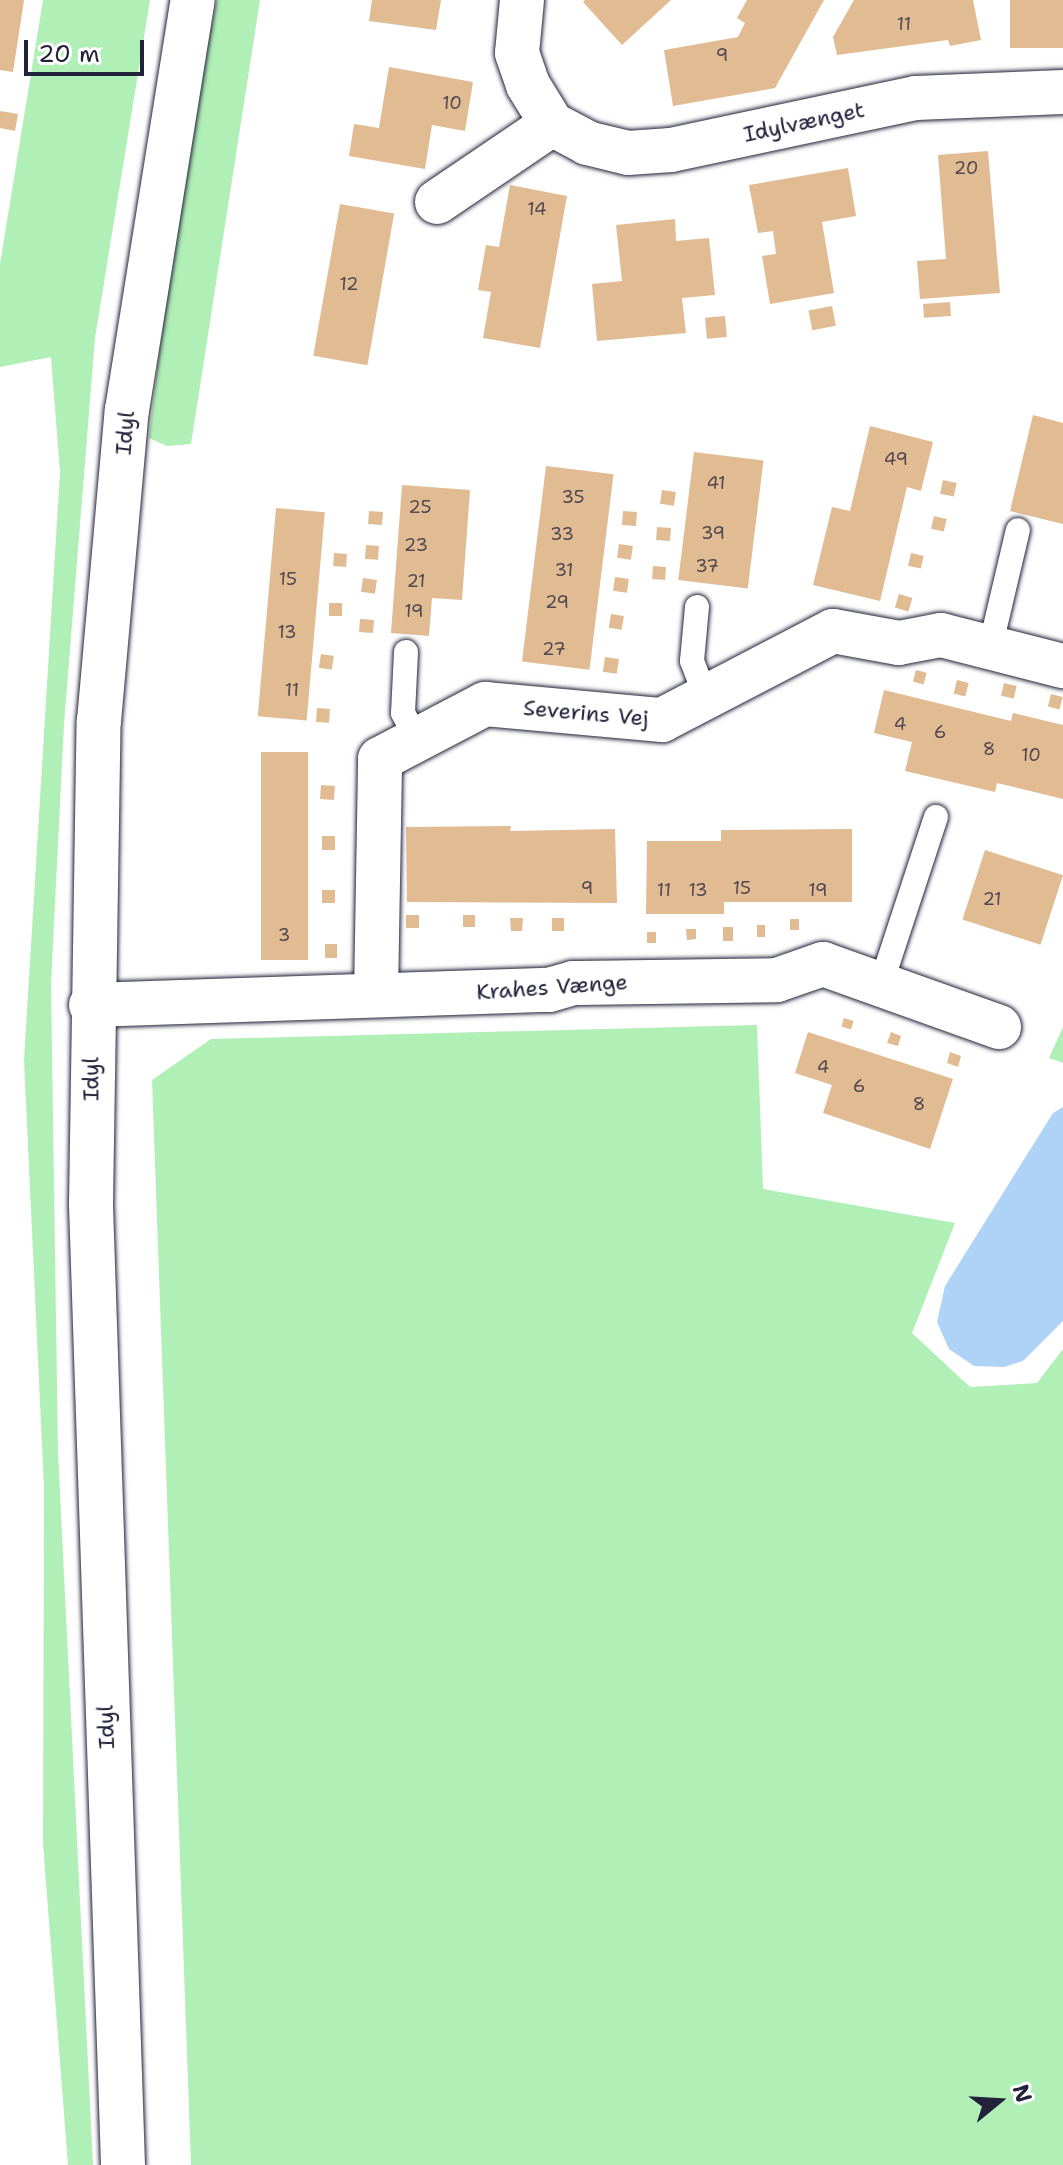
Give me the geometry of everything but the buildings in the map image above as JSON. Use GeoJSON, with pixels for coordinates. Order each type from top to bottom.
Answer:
{"type":"FeatureCollection","features":[{"type":"Feature","properties":{"kind":"street","name":"Idyl"},"geometry":{"type":"LineString","coordinates":[[123,2165],[96,1458],[91,1005],[99,721],[127,410],[193,0]]}},
{"type":"Feature","properties":{"kind":"street","name":"Idylvænget"},"geometry":{"type":"LineString","coordinates":[[522,0],[517,53],[528,85],[552,124],[587,143],[642,152],[916,98],[1063,92]]}},
{"type":"Feature","properties":{"kind":"street"},"geometry":{"type":"LineString","coordinates":[[437,202],[552,124]]}},
{"type":"Feature","properties":{"kind":"street","name":"Severins Vej"},"geometry":{"type":"LineString","coordinates":[[376,995],[380,759],[485,704],[662,720],[707,700],[833,631],[899,643],[941,635],[1063,666]]}},
{"type":"Feature","properties":{"kind":"street","name":"Krahes Vænge"},"geometry":{"type":"LineString","coordinates":[[91,1005],[549,990],[573,983],[777,980],[823,964],[999,1027]]}},
{"type":"Feature","properties":{"kind":"lane"},"geometry":{"type":"LineString","coordinates":[[990,648],[1018,530]]}},
{"type":"Feature","properties":{"kind":"lane"},"geometry":{"type":"LineString","coordinates":[[697,607],[692,661],[707,700]]}},
{"type":"Feature","properties":{"kind":"lane"},"geometry":{"type":"LineString","coordinates":[[406,652],[403,713],[417,739]]}},
{"type":"Feature","properties":{"kind":"lane"},"geometry":{"type":"LineString","coordinates":[[881,984],[936,817]]}},
{"type":"Feature","properties":{"kind":"green space"},"geometry":{"type":"Polygon","coordinates":[[[43,0],[150,0],[95,338],[64,724],[51,984],[58,1452],[93,2165],[68,2165],[43,1844],[44,1488],[24,1060],[60,472],[51,357],[0,367],[0,264],[43,0]]]}},
{"type":"Feature","properties":{"kind":"green space"},"geometry":{"type":"Polygon","coordinates":[[[217,0],[260,0],[191,444],[167,446],[149,438],[182,167],[217,0]]]}},
{"type":"Feature","properties":{"kind":"green space"},"geometry":{"type":"Polygon","coordinates":[[[757,1025],[763,1189],[955,1223],[912,1333],[970,1387],[1037,1383],[1063,1349],[1063,2165],[191,2165],[152,1080],[211,1039],[757,1025]]]}},
{"type":"Feature","properties":{"kind":"green space"},"geometry":{"type":"Polygon","coordinates":[[[1063,1027],[1063,1063],[1049,1058],[1063,1027]]]}},
{"type":"Feature","properties":{"kind":"water"},"geometry":{"type":"Polygon","coordinates":[[[1063,1107],[1063,1321],[1023,1361],[1004,1367],[974,1366],[949,1349],[937,1322],[945,1286],[1053,1113],[1063,1107]]]}}]}
